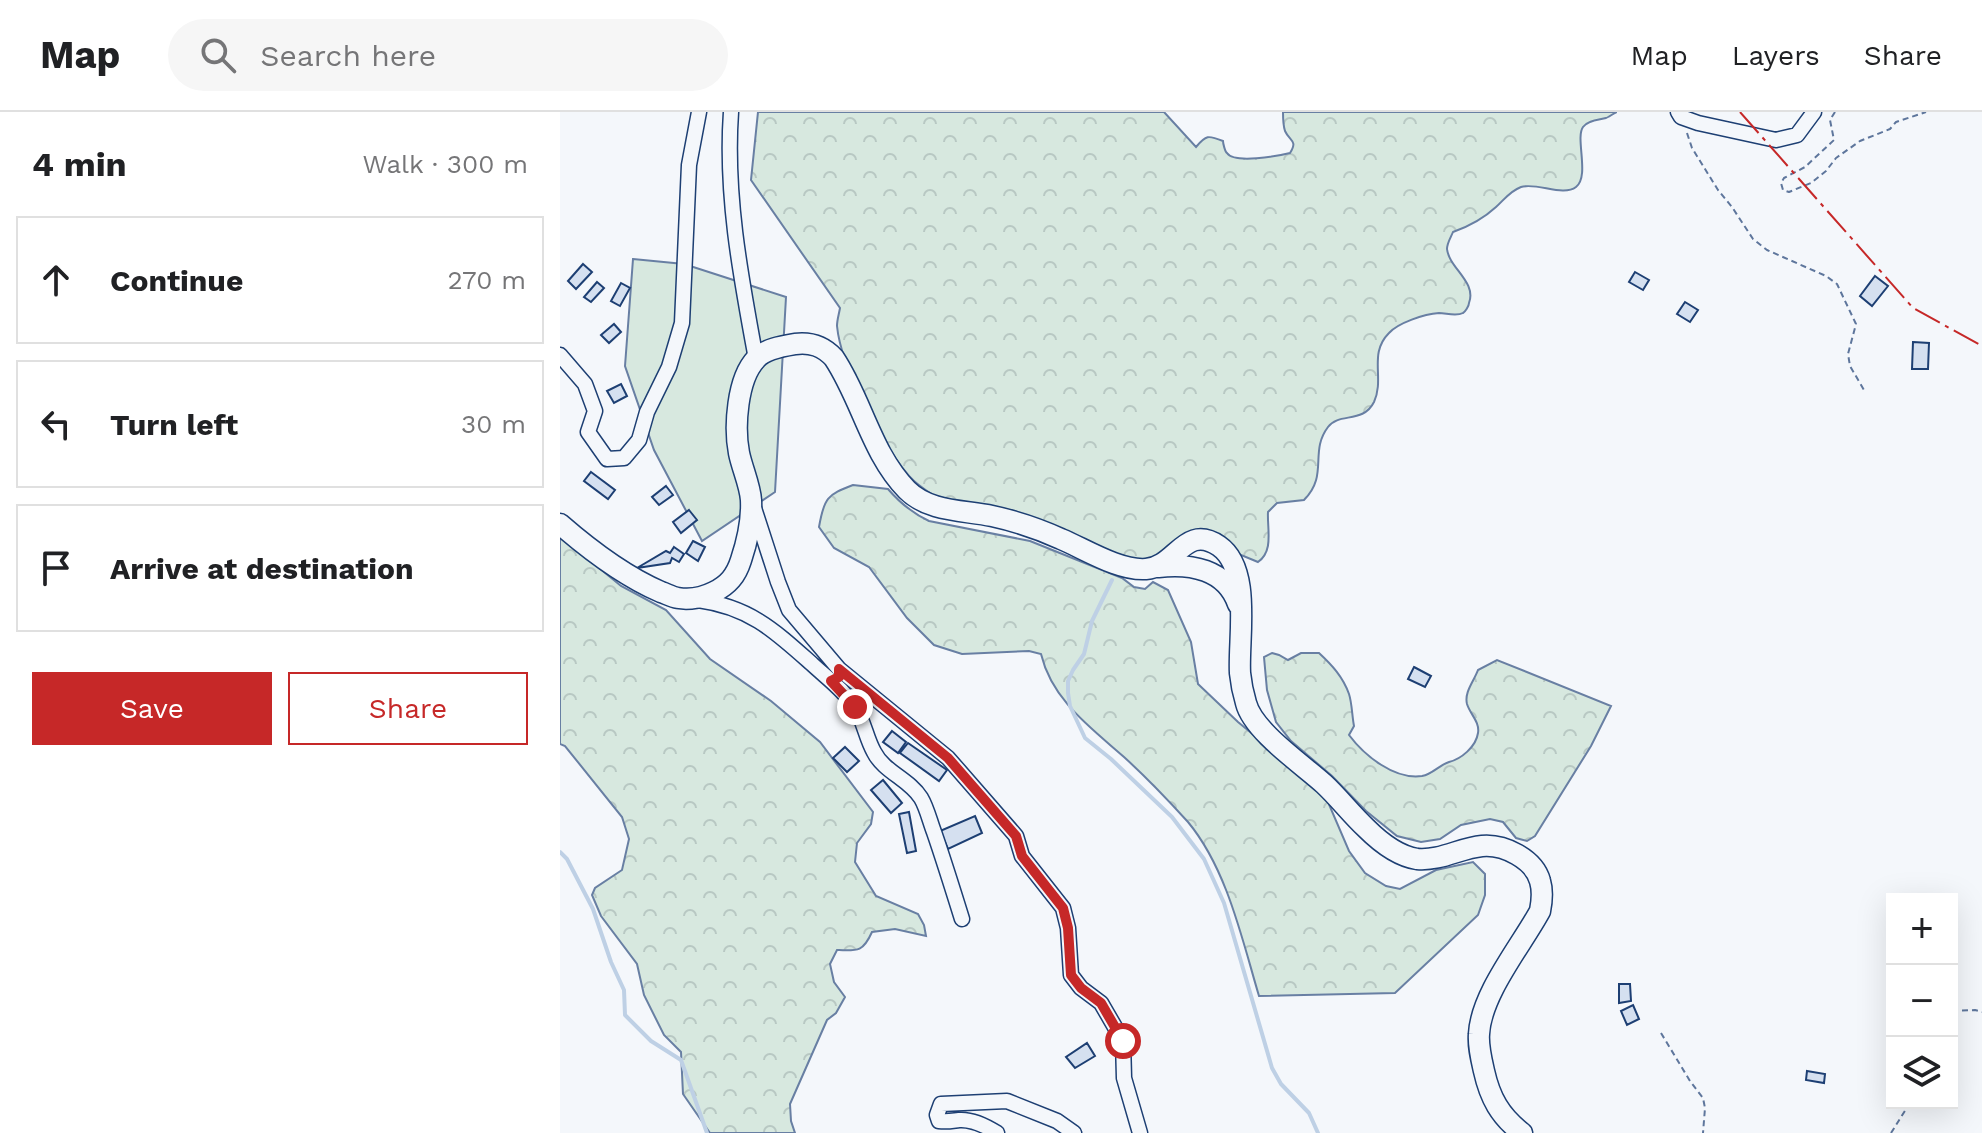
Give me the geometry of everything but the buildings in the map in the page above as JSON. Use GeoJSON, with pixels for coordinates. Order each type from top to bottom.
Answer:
{"type":"FeatureCollection","features":[{"type":"Feature","properties":{"kind":"highway"},"geometry":{"type":"LineString","coordinates":[[560,524],[621,570],[675,598],[686,599],[712,593],[730,582],[739,568],[747,541],[751,500],[738,450],[736,426],[741,391],[756,359],[763,353],[802,344],[820,347],[830,353],[894,473],[909,492],[926,504],[1021,524],[1137,569],[1180,564],[1192,566],[1220,578],[1236,598],[1240,611]]}},
{"type":"Feature","properties":{"kind":"highway"},"geometry":{"type":"LineString","coordinates":[[1158,567],[1166,563],[1179,548],[1199,540],[1215,544],[1229,555],[1234,563],[1240,600],[1240,674],[1251,716],[1372,834],[1403,855],[1420,859],[1441,858],[1480,846],[1500,848],[1519,857],[1537,874],[1542,899],[1540,911],[1489,999],[1479,1037],[1486,1082],[1494,1104],[1522,1133]]}},
{"type":"Feature","properties":{"kind":"street"},"geometry":{"type":"LineString","coordinates":[[560,355],[585,384],[595,411],[588,432],[607,459],[624,458],[639,440],[647,412],[669,367],[682,323],[689,165],[699,112]]}},
{"type":"Feature","properties":{"kind":"street"},"geometry":{"type":"LineString","coordinates":[[731,112],[729,146],[733,205],[741,277],[756,359]]}},
{"type":"Feature","properties":{"kind":"street"},"geometry":{"type":"LineString","coordinates":[[1680,114],[1698,123],[1776,140],[1797,135],[1814,112]]}},
{"type":"Feature","properties":{"kind":"street"},"geometry":{"type":"LineString","coordinates":[[751,500],[789,610],[855,707],[880,762],[922,799],[962,919]]}},
{"type":"Feature","properties":{"kind":"street"},"geometry":{"type":"LineString","coordinates":[[686,599],[734,607],[771,627],[959,768],[1016,836],[1022,856],[1063,908],[1068,928],[1071,975],[1081,988],[1101,1003],[1123,1041],[1124,1078],[1140,1133]]}},
{"type":"Feature","properties":{"kind":"street"},"geometry":{"type":"LineString","coordinates":[[997,1133],[974,1122],[939,1121],[937,1115],[941,1104],[1007,1101],[1057,1121],[1074,1133]]}},
{"type":"Feature","properties":{"kind":"path"},"geometry":{"type":"LineString","coordinates":[[1835,112],[1830,120],[1834,140],[1805,167],[1784,178],[1781,183],[1783,190],[1789,192],[1811,183],[1836,158],[1860,141],[1890,129],[1896,122],[1926,112]]}},
{"type":"Feature","properties":{"kind":"path"},"geometry":{"type":"LineString","coordinates":[[1680,114],[1692,148],[1753,239],[1767,250],[1837,284],[1856,324],[1848,354],[1850,366],[1864,390]]}},
{"type":"Feature","properties":{"kind":"path"},"geometry":{"type":"LineString","coordinates":[[1958,1011],[1982,1012]]}},
{"type":"Feature","properties":{"kind":"path"},"geometry":{"type":"LineString","coordinates":[[1661,1033],[1703,1098],[1703,1133]]}},
{"type":"Feature","properties":{"kind":"path"},"geometry":{"type":"LineString","coordinates":[[1891,1133],[1906,1109]]}},
{"type":"Feature","properties":{"kind":"green space"},"geometry":{"type":"Polygon","coordinates":[[[758,112],[1164,112],[1196,147],[1205,138],[1214,138],[1223,141],[1231,156],[1247,159],[1290,153],[1293,143],[1285,131],[1283,112],[1617,112],[1583,127],[1580,139],[1582,175],[1576,187],[1564,191],[1521,187],[1481,219],[1453,232],[1447,249],[1469,288],[1467,309],[1457,315],[1439,313],[1419,317],[1389,333],[1379,349],[1374,402],[1364,413],[1338,420],[1328,427],[1320,445],[1316,482],[1304,500],[1277,503],[1268,512],[1268,546],[1258,562],[1236,553],[1227,542],[1164,557],[1134,560],[933,495],[915,482],[887,445],[854,383],[840,343],[837,326],[840,308],[751,180],[758,112]]]}},
{"type":"Feature","properties":{"kind":"green space"},"geometry":{"type":"Polygon","coordinates":[[[633,259],[684,264],[786,297],[775,492],[702,541],[654,450],[625,366],[633,259]]]}},
{"type":"Feature","properties":{"kind":"green space"},"geometry":{"type":"Polygon","coordinates":[[[853,485],[888,489],[917,515],[929,521],[1030,541],[1122,578],[1134,587],[1145,589],[1153,582],[1168,590],[1191,642],[1198,684],[1238,722],[1311,782],[1328,802],[1349,851],[1365,873],[1386,886],[1400,889],[1436,870],[1473,862],[1485,874],[1485,895],[1478,915],[1395,993],[1259,996],[1232,905],[1202,841],[1157,789],[1074,712],[1054,685],[1041,654],[1029,651],[962,654],[934,645],[907,618],[869,567],[834,548],[819,527],[823,510],[832,495],[853,485]]]}},
{"type":"Feature","properties":{"kind":"green space"},"geometry":{"type":"Polygon","coordinates":[[[560,536],[621,586],[666,610],[710,659],[771,701],[820,742],[873,812],[871,824],[857,843],[855,862],[876,896],[918,914],[924,925],[926,936],[895,929],[872,932],[859,949],[837,950],[830,964],[834,982],[845,997],[836,1013],[827,1020],[790,1104],[795,1133],[710,1133],[683,1094],[681,1052],[664,1035],[644,995],[637,964],[601,916],[592,895],[595,888],[622,870],[629,839],[622,817],[565,746],[560,744],[560,536]]]}},
{"type":"Feature","properties":{"kind":"green space"},"geometry":{"type":"Polygon","coordinates":[[[1272,653],[1288,660],[1301,653],[1319,653],[1337,672],[1349,694],[1354,726],[1349,735],[1381,764],[1411,776],[1429,773],[1471,748],[1478,729],[1467,704],[1468,691],[1478,670],[1497,660],[1611,706],[1591,746],[1535,836],[1527,841],[1516,838],[1503,822],[1490,819],[1461,825],[1440,839],[1421,842],[1397,836],[1366,811],[1291,741],[1276,722],[1267,690],[1264,657],[1272,653]]]}},
{"type":"Feature","properties":{"kind":"waterway"},"geometry":{"type":"LineString","coordinates":[[1112,580],[1092,621],[1084,654],[1068,681],[1070,706],[1085,738],[1172,817],[1204,859],[1224,903],[1272,1068],[1281,1084],[1309,1113],[1318,1133]]}},
{"type":"Feature","properties":{"kind":"waterway"},"geometry":{"type":"LineString","coordinates":[[560,852],[567,859],[593,909],[624,990],[625,1015],[651,1041],[681,1060],[707,1133]]}},
{"type":"Feature","properties":{"kind":"power"},"geometry":{"type":"LineString","coordinates":[[1740,112],[1913,308],[1982,346]]}},
{"type":"Feature","properties":{"kind":"route"},"geometry":{"type":"LineString","coordinates":[[855,707],[831,681],[839,677],[839,669],[959,768],[1016,836],[1022,856],[1063,908],[1068,928],[1071,975],[1081,988],[1101,1003],[1123,1041]]}}]}
